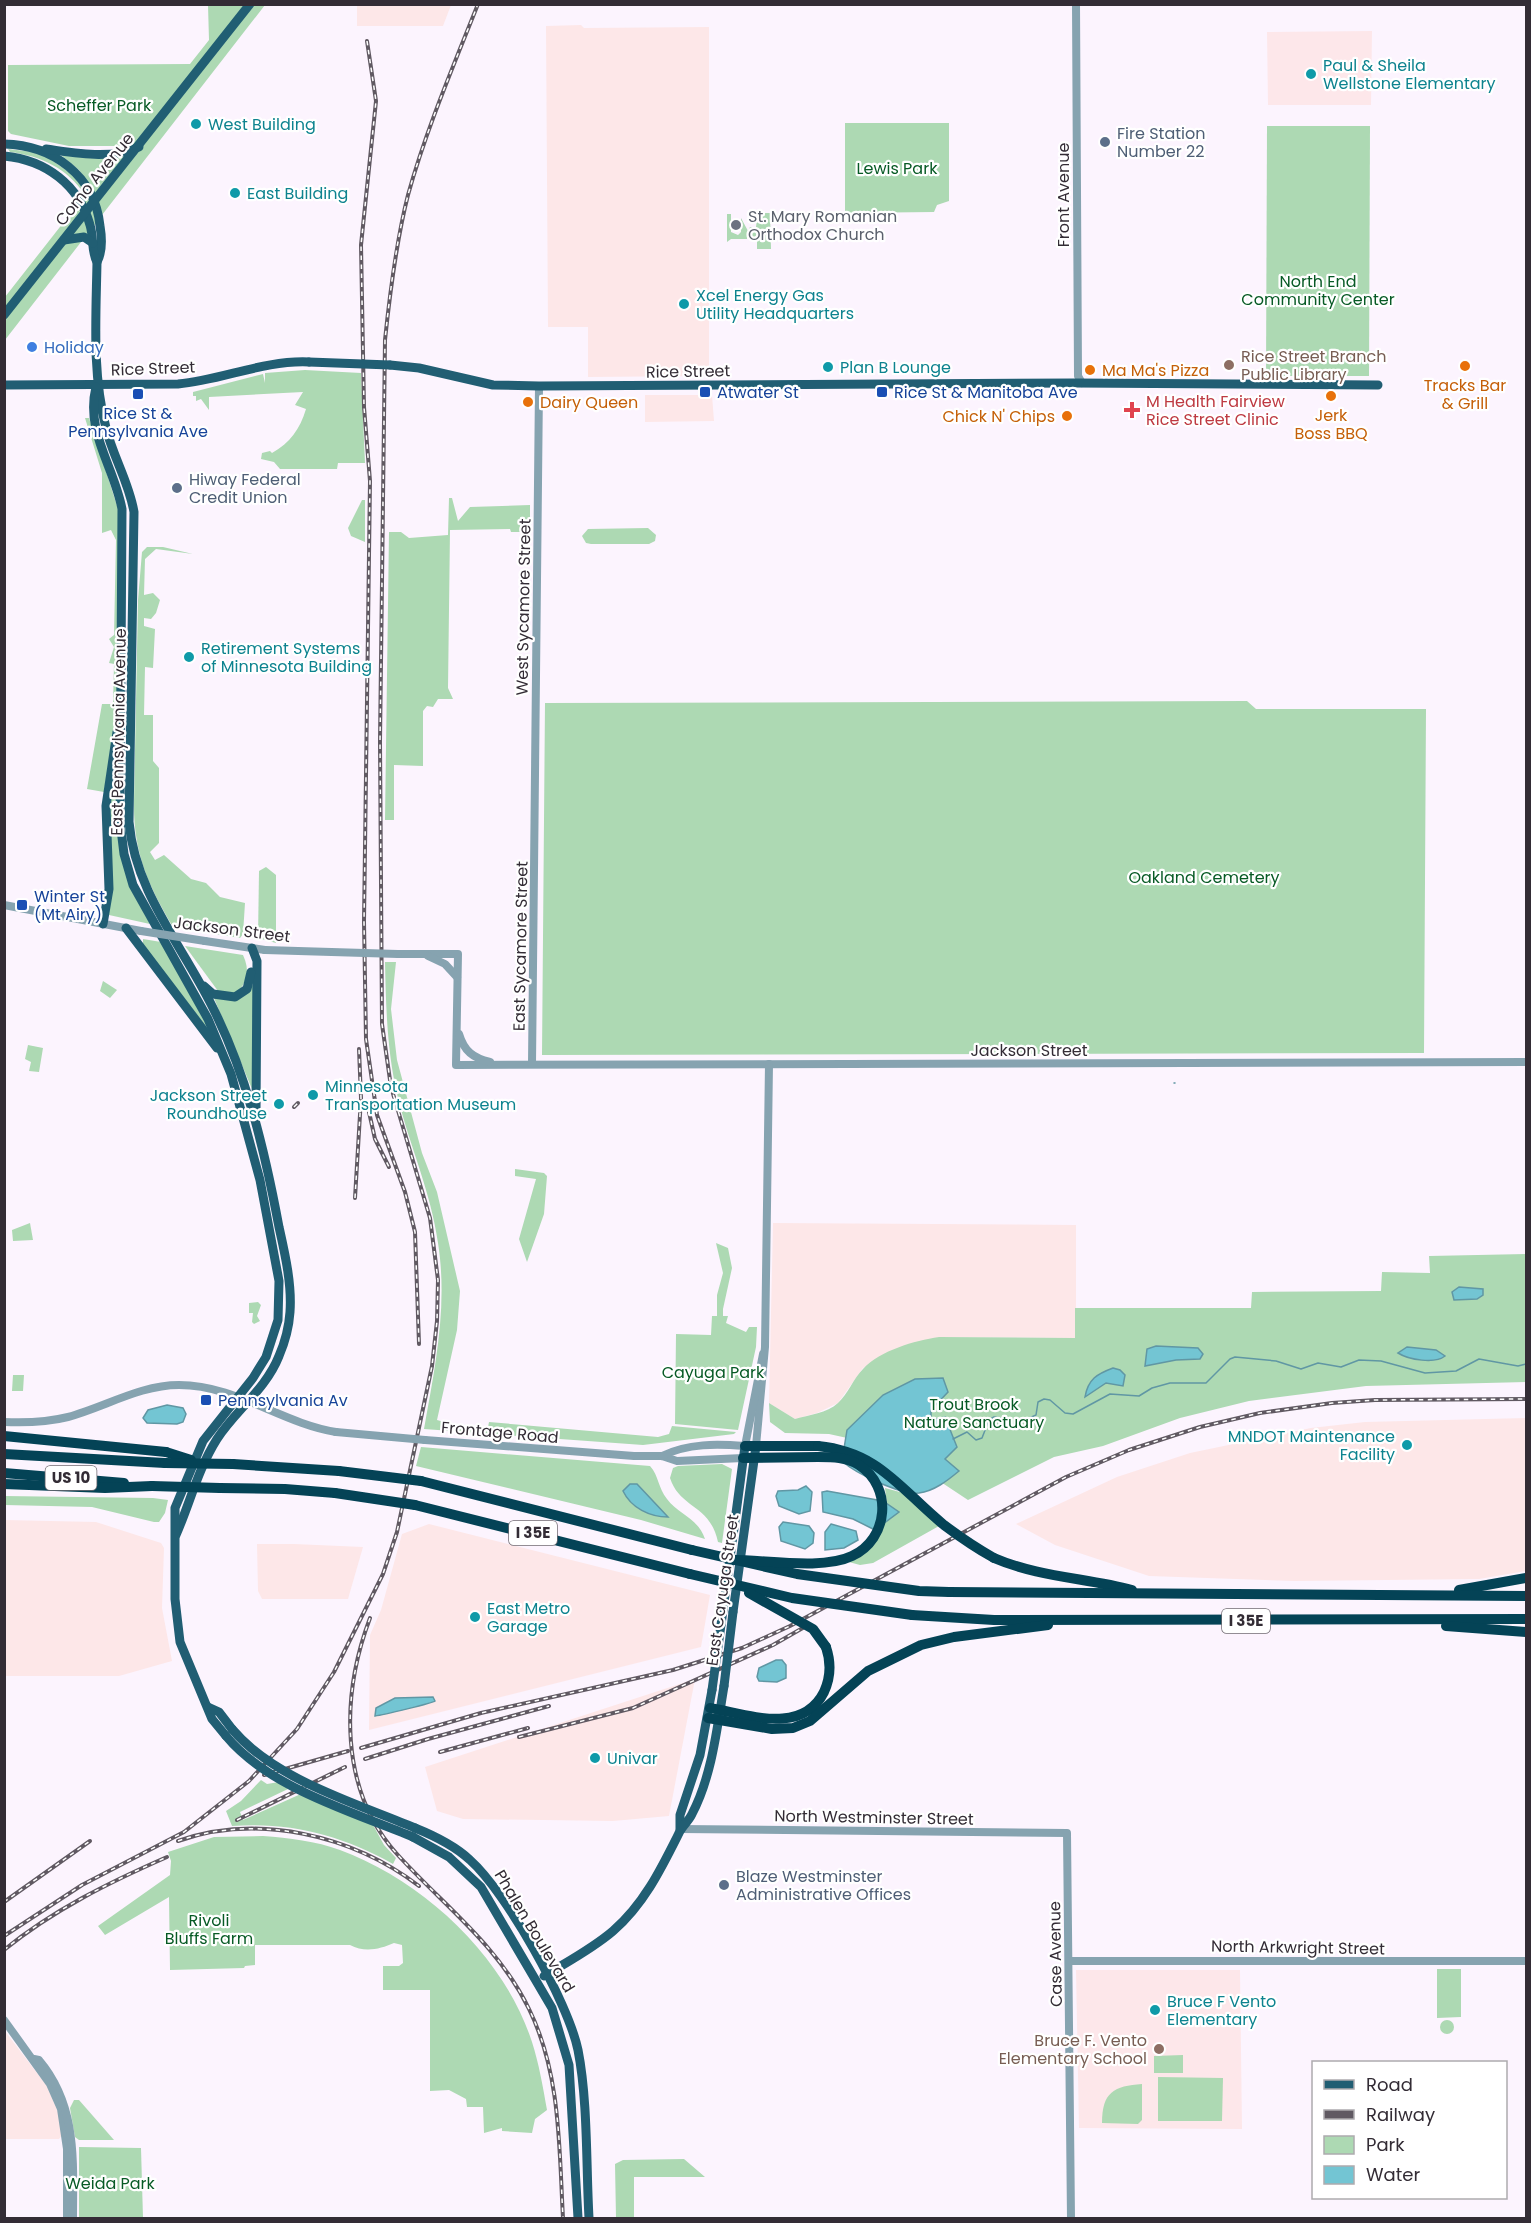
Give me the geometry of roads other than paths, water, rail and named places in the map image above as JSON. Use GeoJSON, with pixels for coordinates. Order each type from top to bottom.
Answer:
{"type":"FeatureCollection","features":[{"type":"Feature","properties":{"kind":"highway"},"geometry":{"type":"LineString","coordinates":[[4,1436],[166,1458]]}},
{"type":"Feature","properties":{"kind":"highway"},"geometry":{"type":"LineString","coordinates":[[733,1560],[827,1563],[850,1557],[871,1542],[882,1520],[883,1506],[876,1483],[866,1471],[853,1462],[818,1452],[751,1446]]}},
{"type":"Feature","properties":{"kind":"highway"},"geometry":{"type":"LineString","coordinates":[[743,1458],[845,1449],[881,1467],[943,1524],[994,1557],[1024,1569],[1052,1576],[1090,1579],[1150,1594]]}},
{"type":"Feature","properties":{"kind":"highway","name":"I 35E"},"geometry":{"type":"LineString","coordinates":[[4,1454],[166,1458],[202,1464],[339,1471],[421,1481],[733,1560],[825,1579],[949,1592],[1527,1596]]}},
{"type":"Feature","properties":{"kind":"highway","name":"US 10"},"geometry":{"type":"LineString","coordinates":[[4,1473],[111,1480],[138,1486]]}},
{"type":"Feature","properties":{"kind":"highway","name":"I 35E"},"geometry":{"type":"LineString","coordinates":[[4,1484],[105,1488],[153,1486],[285,1489],[335,1493],[416,1505],[792,1598],[912,1615],[994,1620],[1527,1619]]}},
{"type":"Feature","properties":{"kind":"highway"},"geometry":{"type":"LineString","coordinates":[[1420,1595],[1527,1578]]}},
{"type":"Feature","properties":{"kind":"highway"},"geometry":{"type":"LineString","coordinates":[[714,1714],[777,1719],[804,1713],[819,1700],[825,1689],[830,1666],[826,1647],[808,1625],[733,1584]]}},
{"type":"Feature","properties":{"kind":"highway"},"geometry":{"type":"LineString","coordinates":[[714,1714],[772,1729],[793,1728],[816,1716],[868,1671],[921,1645],[954,1637],[1100,1620]]}},
{"type":"Feature","properties":{"kind":"highway"},"geometry":{"type":"LineString","coordinates":[[1380,1620],[1527,1632]]}},
{"type":"Feature","properties":{"kind":"main road","name":"Como Avenue"},"geometry":{"type":"LineString","coordinates":[[4,315],[94,201],[141,146],[250,4]]}},
{"type":"Feature","properties":{"kind":"main road"},"geometry":{"type":"LineString","coordinates":[[4,144],[74,153],[114,153],[141,146]]}},
{"type":"Feature","properties":{"kind":"main road"},"geometry":{"type":"LineString","coordinates":[[36,148],[71,168],[94,201],[101,236],[101,254],[97,262]]}},
{"type":"Feature","properties":{"kind":"main road"},"geometry":{"type":"LineString","coordinates":[[4,156],[27,160],[53,172],[73,190],[86,211],[97,262],[96,384]]}},
{"type":"Feature","properties":{"kind":"main road"},"geometry":{"type":"LineString","coordinates":[[64,240],[82,236],[93,243]]}},
{"type":"Feature","properties":{"kind":"main road","name":"Rice Street"},"geometry":{"type":"LineString","coordinates":[[4,385],[194,383],[268,363],[309,362],[419,368],[493,385],[539,386],[1082,383],[1378,385]]}},
{"type":"Feature","properties":{"kind":"main road","name":"East Pennsylvania Avenue"},"geometry":{"type":"LineString","coordinates":[[96,384],[92,406],[93,421],[119,492],[122,509],[120,821],[127,865],[142,904],[198,999],[226,1061],[256,1163],[270,1227],[280,1292],[278,1320],[269,1348],[258,1371],[207,1435],[182,1487],[175,1508],[176,1535]]}},
{"type":"Feature","properties":{"kind":"main road","name":"East Pennsylvania Avenue"},"geometry":{"type":"LineString","coordinates":[[96,384],[106,429],[128,482],[134,512],[129,822],[132,843],[144,884],[198,978],[229,1043],[257,1130],[289,1283],[290,1313],[278,1359],[212,1447],[195,1482],[176,1535]]}},
{"type":"Feature","properties":{"kind":"main road"},"geometry":{"type":"LineString","coordinates":[[103,924],[109,889],[106,806],[122,700]]}},
{"type":"Feature","properties":{"kind":"main road"},"geometry":{"type":"LineString","coordinates":[[126,928],[226,1061]]}},
{"type":"Feature","properties":{"kind":"main road"},"geometry":{"type":"LineString","coordinates":[[198,978],[213,994],[230,997],[243,993],[250,983],[252,948]]}},
{"type":"Feature","properties":{"kind":"main road"},"geometry":{"type":"LineString","coordinates":[[252,948],[257,961],[257,1130]]}},
{"type":"Feature","properties":{"kind":"main road","name":"East Cayuga Street"},"geometry":{"type":"LineString","coordinates":[[537,1980],[597,1943],[634,1910],[658,1874],[680,1829],[692,1815],[715,1739],[712,1690],[743,1458],[751,1446]]}},
{"type":"Feature","properties":{"kind":"main road","name":"East Cayuga Street"},"geometry":{"type":"LineString","coordinates":[[680,1829],[680,1815],[704,1736],[724,1686],[755,1458],[751,1446]]}},
{"type":"Feature","properties":{"kind":"main road","name":"Phalen Boulevard"},"geometry":{"type":"LineString","coordinates":[[176,1535],[178,1631],[188,1667],[212,1719],[229,1732],[243,1754],[275,1777],[453,1847],[471,1860],[489,1880],[547,1975],[568,2017],[580,2065],[589,2218]]}},
{"type":"Feature","properties":{"kind":"main road","name":"Phalen Boulevard"},"geometry":{"type":"LineString","coordinates":[[414,1832],[449,1857],[473,1878],[487,1896],[537,1980],[558,2021],[569,2066],[578,2218]]}},
{"type":"Feature","properties":{"kind":"street","name":"Front Avenue"},"geometry":{"type":"LineString","coordinates":[[1076,4],[1078,376],[1082,383]]}},
{"type":"Feature","properties":{"kind":"street","name":"West Sycamore Street"},"geometry":{"type":"LineString","coordinates":[[534,828],[539,386]]}},
{"type":"Feature","properties":{"kind":"street","name":"East Sycamore Street"},"geometry":{"type":"LineString","coordinates":[[532,1064],[534,828]]}},
{"type":"Feature","properties":{"kind":"street","name":"Jackson Street"},"geometry":{"type":"LineString","coordinates":[[4,905],[141,931],[265,950],[458,954],[457,977]]}},
{"type":"Feature","properties":{"kind":"street"},"geometry":{"type":"LineString","coordinates":[[421,954],[436,958],[457,977],[457,1026],[466,1051],[474,1058],[497,1064]]}},
{"type":"Feature","properties":{"kind":"street","name":"Jackson Street"},"geometry":{"type":"LineString","coordinates":[[457,1026],[456,1065],[1527,1062]]}},
{"type":"Feature","properties":{"kind":"street","name":"East Cayuga Street"},"geometry":{"type":"LineString","coordinates":[[751,1446],[765,1347],[769,1064]]}},
{"type":"Feature","properties":{"kind":"street","name":"Frontage Road"},"geometry":{"type":"LineString","coordinates":[[4,1422],[40,1422],[68,1417],[148,1390],[172,1386],[206,1388],[249,1400],[299,1423],[336,1432],[634,1456],[662,1456],[677,1461],[743,1458]]}},
{"type":"Feature","properties":{"kind":"street","name":"Frontage Road"},"geometry":{"type":"LineString","coordinates":[[662,1456],[677,1449],[699,1446],[751,1446]]}},
{"type":"Feature","properties":{"kind":"street","name":"North Westminster Street"},"geometry":{"type":"LineString","coordinates":[[680,1829],[1067,1833]]}},
{"type":"Feature","properties":{"kind":"street","name":"Case Avenue"},"geometry":{"type":"LineString","coordinates":[[1067,1833],[1071,2218]]}},
{"type":"Feature","properties":{"kind":"street","name":"North Arkwright Street"},"geometry":{"type":"LineString","coordinates":[[1069,1961],[1527,1961]]}},
{"type":"Feature","properties":{"kind":"street"},"geometry":{"type":"LineString","coordinates":[[4,2020],[34,2059],[39,2060],[50,2073],[64,2108],[72,2143],[73,2218]]}},
{"type":"Feature","properties":{"kind":"street"},"geometry":{"type":"LineString","coordinates":[[64,2108],[67,2149],[67,2218]]}},
{"type":"Feature","properties":{"kind":"water"},"geometry":{"type":"Polygon","coordinates":[[[1459,1287],[1483,1289],[1483,1295],[1477,1299],[1454,1300],[1452,1292],[1459,1287]]]}},
{"type":"Feature","properties":{"kind":"water"},"geometry":{"type":"Polygon","coordinates":[[[1156,1346],[1198,1348],[1203,1354],[1200,1359],[1176,1360],[1145,1366],[1147,1349],[1156,1346]]]}},
{"type":"Feature","properties":{"kind":"water"},"geometry":{"type":"Polygon","coordinates":[[[1407,1347],[1436,1350],[1445,1356],[1435,1360],[1422,1360],[1398,1353],[1407,1347]]]}},
{"type":"Feature","properties":{"kind":"water"},"geometry":{"type":"Polygon","coordinates":[[[1113,1368],[1125,1375],[1123,1386],[1106,1383],[1085,1397],[1091,1381],[1113,1368]]]}},
{"type":"Feature","properties":{"kind":"water"},"geometry":{"type":"Polygon","coordinates":[[[943,1378],[948,1392],[931,1410],[931,1420],[945,1417],[957,1447],[945,1459],[959,1471],[935,1488],[925,1492],[911,1493],[878,1482],[842,1461],[847,1430],[883,1395],[915,1379],[943,1378]]]}},
{"type":"Feature","properties":{"kind":"water"},"geometry":{"type":"Polygon","coordinates":[[[167,1405],[183,1408],[186,1414],[183,1422],[177,1424],[147,1423],[143,1418],[148,1410],[167,1405]]]}},
{"type":"Feature","properties":{"kind":"water"},"geometry":{"type":"Polygon","coordinates":[[[630,1484],[637,1484],[668,1517],[654,1515],[636,1507],[623,1491],[630,1484]]]}},
{"type":"Feature","properties":{"kind":"water"},"geometry":{"type":"Polygon","coordinates":[[[806,1486],[812,1492],[810,1511],[799,1514],[779,1506],[776,1496],[778,1491],[798,1490],[806,1486]]]}},
{"type":"Feature","properties":{"kind":"water"},"geometry":{"type":"Polygon","coordinates":[[[822,1492],[883,1501],[899,1512],[875,1530],[853,1519],[823,1512],[822,1492]]]}},
{"type":"Feature","properties":{"kind":"water"},"geometry":{"type":"Polygon","coordinates":[[[783,1522],[809,1526],[814,1533],[813,1543],[805,1549],[781,1541],[779,1527],[783,1522]]]}},
{"type":"Feature","properties":{"kind":"water"},"geometry":{"type":"Polygon","coordinates":[[[831,1524],[856,1531],[858,1540],[844,1548],[825,1550],[825,1532],[831,1524]]]}},
{"type":"Feature","properties":{"kind":"water"},"geometry":{"type":"Polygon","coordinates":[[[776,1660],[782,1660],[786,1665],[786,1678],[777,1682],[759,1681],[757,1677],[759,1668],[776,1660]]]}},
{"type":"Feature","properties":{"kind":"water"},"geometry":{"type":"Polygon","coordinates":[[[433,1697],[435,1701],[375,1716],[376,1708],[395,1698],[433,1697]]]}},
{"type":"Feature","properties":{"kind":"waterway"},"geometry":{"type":"LineString","coordinates":[[953,1439],[967,1432],[976,1440],[982,1438],[989,1420],[994,1417],[1001,1418],[1011,1429],[1019,1429],[1023,1421],[1036,1415],[1038,1402],[1044,1399],[1050,1400],[1065,1413],[1073,1414],[1110,1394],[1139,1396],[1152,1388],[1170,1383],[1206,1383],[1230,1359],[1235,1357],[1276,1361],[1301,1369],[1318,1363],[1341,1367],[1359,1360],[1381,1361],[1425,1373],[1456,1371],[1479,1359],[1518,1366],[1526,1364]]}},
{"type":"Feature","properties":{"kind":"railway"},"geometry":{"type":"LineString","coordinates":[[4,1936],[82,1885],[184,1832],[249,1781],[297,1729],[334,1672],[383,1574],[397,1532],[432,1366],[437,1321],[438,1280],[430,1218],[391,1087],[382,1024],[380,742],[385,340],[391,285],[408,195],[431,123],[478,4]]}},
{"type":"Feature","properties":{"kind":"railway"},"geometry":{"type":"LineString","coordinates":[[367,41],[376,101],[361,245],[364,407],[370,481],[364,922],[366,1039],[377,1115],[405,1192],[415,1232],[419,1344]]}},
{"type":"Feature","properties":{"kind":"railway"},"geometry":{"type":"LineString","coordinates":[[355,1198],[361,1098],[359,1049]]}},
{"type":"Feature","properties":{"kind":"railway"},"geometry":{"type":"LineString","coordinates":[[294,1107],[298,1103]]}},
{"type":"Feature","properties":{"kind":"railway"},"geometry":{"type":"LineString","coordinates":[[367,1103],[375,1139],[389,1167]]}},
{"type":"Feature","properties":{"kind":"railway"},"geometry":{"type":"LineString","coordinates":[[361,1748],[481,1713],[673,1670],[742,1648],[790,1626],[1066,1477],[1129,1450],[1200,1427],[1260,1413],[1332,1403],[1375,1400],[1526,1399]]}},
{"type":"Feature","properties":{"kind":"railway"},"geometry":{"type":"LineString","coordinates":[[370,1618],[360,1648],[351,1710],[351,1741],[355,1772],[364,1801],[378,1829],[397,1854],[486,1946],[502,1965],[529,2009],[547,2059],[553,2085],[559,2138],[563,2218]]}},
{"type":"Feature","properties":{"kind":"railway"},"geometry":{"type":"LineString","coordinates":[[519,1737],[633,1708],[773,1645],[808,1625]]}},
{"type":"Feature","properties":{"kind":"railway"},"geometry":{"type":"LineString","coordinates":[[365,1759],[549,1706]]}},
{"type":"Feature","properties":{"kind":"railway"},"geometry":{"type":"LineString","coordinates":[[440,1752],[528,1728]]}},
{"type":"Feature","properties":{"kind":"railway"},"geometry":{"type":"LineString","coordinates":[[264,1775],[348,1751]]}},
{"type":"Feature","properties":{"kind":"railway"},"geometry":{"type":"LineString","coordinates":[[237,1820],[345,1767]]}},
{"type":"Feature","properties":{"kind":"railway"},"geometry":{"type":"LineString","coordinates":[[178,1841],[209,1833],[240,1829],[272,1829],[303,1834],[334,1842],[364,1854],[393,1868],[419,1886]]}},
{"type":"Feature","properties":{"kind":"railway"},"geometry":{"type":"LineString","coordinates":[[4,1902],[90,1841]]}},
{"type":"Feature","properties":{"kind":"railway"},"geometry":{"type":"LineString","coordinates":[[4,1950],[42,1922],[82,1898],[167,1857]]}},
{"type":"Feature","properties":{"kind":"place","name":"Paul & Sheila Wellstone Elementary"},"geometry":{"type":"Point","coordinates":[1311,74]}},
{"type":"Feature","properties":{"kind":"place","name":"West Building"},"geometry":{"type":"Point","coordinates":[196,124]}},
{"type":"Feature","properties":{"kind":"place","name":"Fire Station Number 22"},"geometry":{"type":"Point","coordinates":[1105,142]}},
{"type":"Feature","properties":{"kind":"place","name":"East Building"},"geometry":{"type":"Point","coordinates":[235,193]}},
{"type":"Feature","properties":{"kind":"place","name":"St. Mary Romanian Orthodox Church"},"geometry":{"type":"Point","coordinates":[736,225]}},
{"type":"Feature","properties":{"kind":"place","name":"Xcel Energy Gas Utility Headquarters"},"geometry":{"type":"Point","coordinates":[684,304]}},
{"type":"Feature","properties":{"kind":"place","name":"Holiday"},"geometry":{"type":"Point","coordinates":[32,347]}},
{"type":"Feature","properties":{"kind":"place","name":"Rice Street Branch Public Library"},"geometry":{"type":"Point","coordinates":[1229,365]}},
{"type":"Feature","properties":{"kind":"place","name":"Tracks Bar & Grill"},"geometry":{"type":"Point","coordinates":[1465,366]}},
{"type":"Feature","properties":{"kind":"place","name":"Plan B Lounge"},"geometry":{"type":"Point","coordinates":[828,367]}},
{"type":"Feature","properties":{"kind":"place","name":"Ma Ma's Pizza"},"geometry":{"type":"Point","coordinates":[1090,370]}},
{"type":"Feature","properties":{"kind":"place","name":"Atwater St"},"geometry":{"type":"Point","coordinates":[705,392]}},
{"type":"Feature","properties":{"kind":"place","name":"Rice St & Manitoba Ave"},"geometry":{"type":"Point","coordinates":[882,392]}},
{"type":"Feature","properties":{"kind":"place","name":"Rice St & Pennsylvania Ave"},"geometry":{"type":"Point","coordinates":[138,394]}},
{"type":"Feature","properties":{"kind":"place","name":"Jerk Boss BBQ"},"geometry":{"type":"Point","coordinates":[1331,396]}},
{"type":"Feature","properties":{"kind":"place","name":"Dairy Queen"},"geometry":{"type":"Point","coordinates":[528,402]}},
{"type":"Feature","properties":{"kind":"place","name":"M Health Fairview Rice Street Clinic"},"geometry":{"type":"Point","coordinates":[1132,410]}},
{"type":"Feature","properties":{"kind":"place","name":"Chick N' Chips"},"geometry":{"type":"Point","coordinates":[1067,416]}},
{"type":"Feature","properties":{"kind":"place","name":"Hiway Federal Credit Union"},"geometry":{"type":"Point","coordinates":[177,488]}},
{"type":"Feature","properties":{"kind":"place","name":"Retirement Systems of Minnesota Building"},"geometry":{"type":"Point","coordinates":[189,657]}},
{"type":"Feature","properties":{"kind":"place","name":"Winter St (Mt Airy)"},"geometry":{"type":"Point","coordinates":[22,905]}},
{"type":"Feature","properties":{"kind":"place","name":"Minnesota Transportation Museum"},"geometry":{"type":"Point","coordinates":[313,1095]}},
{"type":"Feature","properties":{"kind":"place","name":"Jackson Street Roundhouse"},"geometry":{"type":"Point","coordinates":[279,1104]}},
{"type":"Feature","properties":{"kind":"place","name":"Pennsylvania Av"},"geometry":{"type":"Point","coordinates":[206,1400]}},
{"type":"Feature","properties":{"kind":"place","name":"MNDOT Maintenance Facility"},"geometry":{"type":"Point","coordinates":[1407,1445]}},
{"type":"Feature","properties":{"kind":"place","name":"East Metro Garage"},"geometry":{"type":"Point","coordinates":[475,1617]}},
{"type":"Feature","properties":{"kind":"place","name":"Univar"},"geometry":{"type":"Point","coordinates":[595,1758]}},
{"type":"Feature","properties":{"kind":"place","name":"Blaze Westminster Administrative Offices"},"geometry":{"type":"Point","coordinates":[724,1885]}},
{"type":"Feature","properties":{"kind":"place","name":"Bruce F Vento Elementary"},"geometry":{"type":"Point","coordinates":[1155,2010]}},
{"type":"Feature","properties":{"kind":"place","name":"Bruce F. Vento Elementary School"},"geometry":{"type":"Point","coordinates":[1159,2049]}},
{"type":"Feature","properties":{"kind":"park label","name":"Scheffer Park"},"geometry":{"type":"Point","coordinates":[99,105]}},
{"type":"Feature","properties":{"kind":"park label","name":"Lewis Park"},"geometry":{"type":"Point","coordinates":[897,168]}},
{"type":"Feature","properties":{"kind":"park label","name":"North End Community Center"},"geometry":{"type":"Point","coordinates":[1318,290]}},
{"type":"Feature","properties":{"kind":"park label","name":"Oakland Cemetery"},"geometry":{"type":"Point","coordinates":[1204,877]}},
{"type":"Feature","properties":{"kind":"park label","name":"Cayuga Park"},"geometry":{"type":"Point","coordinates":[713,1372]}},
{"type":"Feature","properties":{"kind":"park label","name":"Trout Brook Nature Sanctuary"},"geometry":{"type":"Point","coordinates":[974,1413]}},
{"type":"Feature","properties":{"kind":"park label","name":"Rivoli Bluffs Farm"},"geometry":{"type":"Point","coordinates":[209,1929]}},
{"type":"Feature","properties":{"kind":"park label","name":"Weida Park"},"geometry":{"type":"Point","coordinates":[110,2183]}}]}
